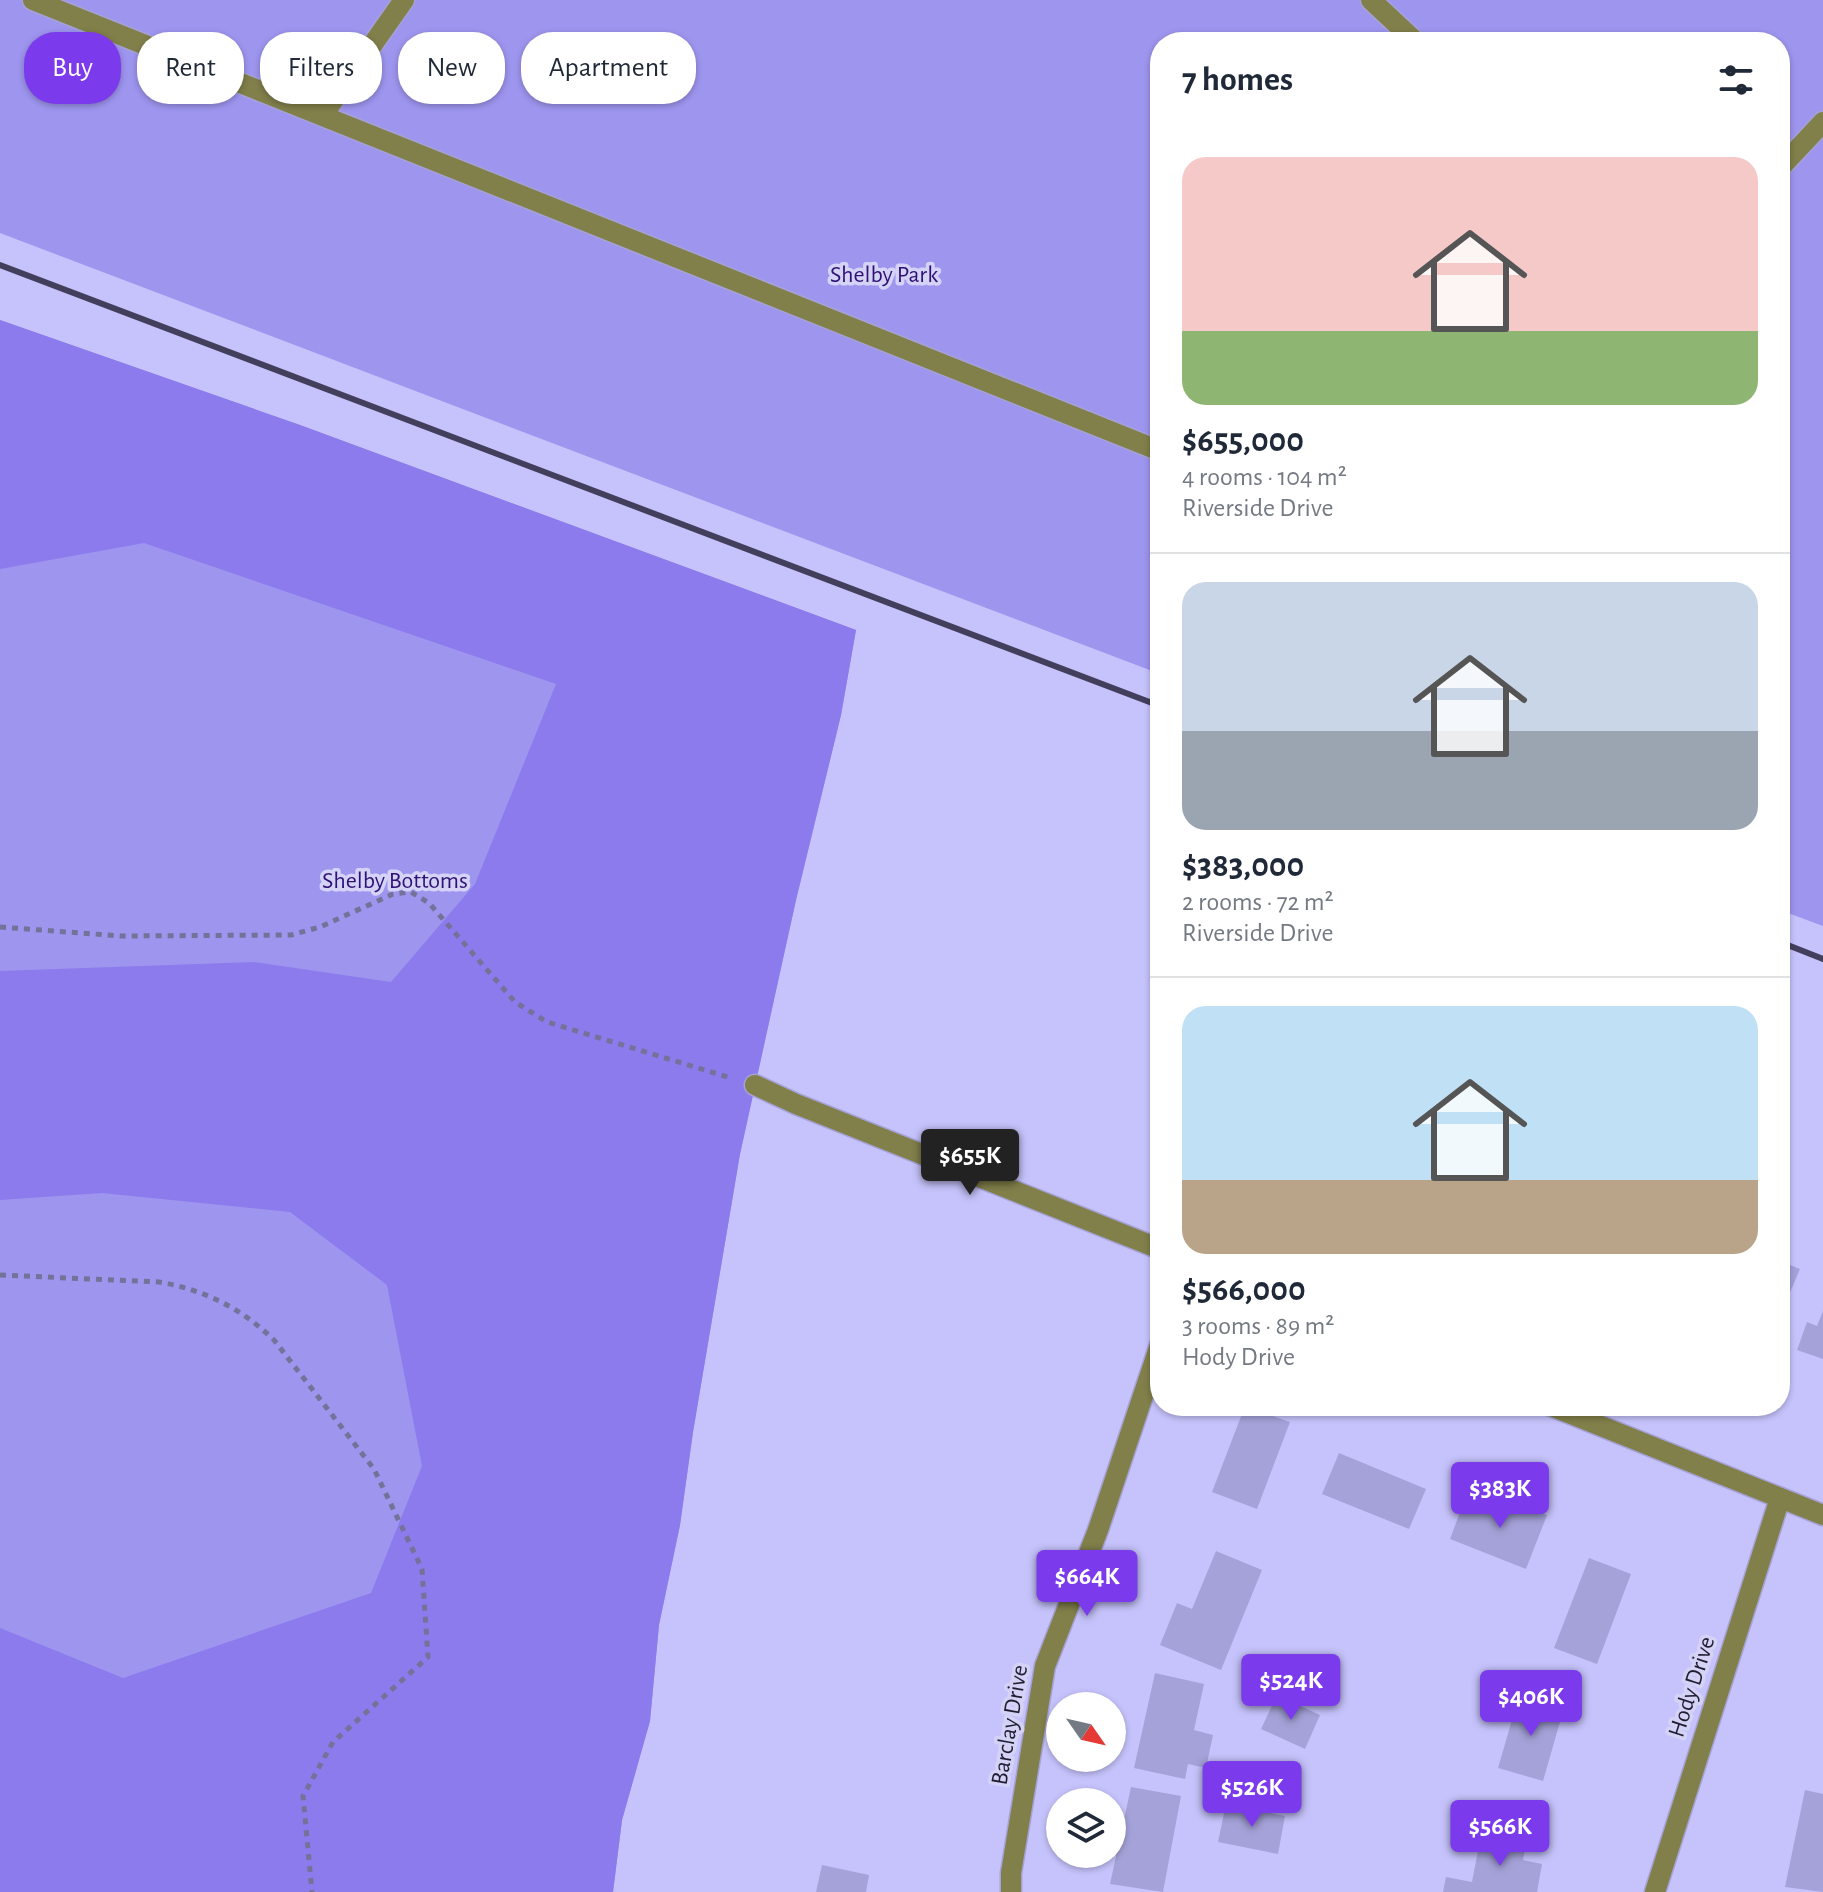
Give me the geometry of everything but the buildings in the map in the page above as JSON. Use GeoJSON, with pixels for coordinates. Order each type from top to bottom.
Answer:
{"type":"FeatureCollection","features":[{"type":"Feature","properties":{"kind":"street"},"geometry":{"type":"LineString","coordinates":[[33,0],[1150,447]]}},
{"type":"Feature","properties":{"kind":"street"},"geometry":{"type":"LineString","coordinates":[[323,115],[404,0]]}},
{"type":"Feature","properties":{"kind":"street"},"geometry":{"type":"LineString","coordinates":[[1371,0],[1405,32]]}},
{"type":"Feature","properties":{"kind":"street"},"geometry":{"type":"LineString","coordinates":[[1790,157],[1823,122]]}},
{"type":"Feature","properties":{"kind":"street"},"geometry":{"type":"LineString","coordinates":[[755,1085],[1150,1245]]}},
{"type":"Feature","properties":{"kind":"street","name":"Barclay Drive"},"geometry":{"type":"LineString","coordinates":[[1011,1892],[1011,1873],[1045,1666],[1098,1530],[1150,1375]]}},
{"type":"Feature","properties":{"kind":"street"},"geometry":{"type":"LineString","coordinates":[[1576,1416],[1823,1515]]}},
{"type":"Feature","properties":{"kind":"street","name":"Hody Drive"},"geometry":{"type":"LineString","coordinates":[[1655,1892],[1780,1498]]}},
{"type":"Feature","properties":{"kind":"path"},"geometry":{"type":"LineString","coordinates":[[0,927],[121,936],[276,936],[305,932],[400,892],[420,896],[522,1008],[547,1022],[755,1085]]}},
{"type":"Feature","properties":{"kind":"path"},"geometry":{"type":"LineString","coordinates":[[0,1275],[159,1282],[181,1286],[222,1301],[250,1319],[274,1340],[374,1469],[422,1569],[428,1657],[333,1742],[303,1796],[312,1892]]}},
{"type":"Feature","properties":{"kind":"green space","name":"Shelby Park"},"geometry":{"type":"Polygon","coordinates":[[[0,0],[1823,0],[1823,926],[1790,914],[1790,32],[1150,32],[1150,670],[0,233],[0,0]]]}},
{"type":"Feature","properties":{"kind":"green space","name":"Shelby Bottoms"},"geometry":{"type":"Polygon","coordinates":[[[0,320],[300,425],[856,630],[841,715],[740,1154],[680,1525],[659,1625],[650,1721],[622,1820],[613,1892],[0,1892],[0,320]]]}},
{"type":"Feature","properties":{"kind":"shaded area","name":"Shelby Bottoms"},"geometry":{"type":"Polygon","coordinates":[[[0,320],[300,425],[856,630],[841,715],[740,1154],[680,1525],[659,1625],[650,1721],[622,1820],[613,1892],[0,1892],[0,1628],[123,1678],[371,1593],[422,1466],[387,1285],[290,1212],[102,1193],[0,1200],[0,971],[254,962],[391,982],[475,884],[556,684],[144,543],[0,569],[0,320]]]}},
{"type":"Feature","properties":{"kind":"railway"},"geometry":{"type":"LineString","coordinates":[[0,265],[1150,702]]}},
{"type":"Feature","properties":{"kind":"railway"},"geometry":{"type":"LineString","coordinates":[[1790,946],[1823,959]]}}]}
